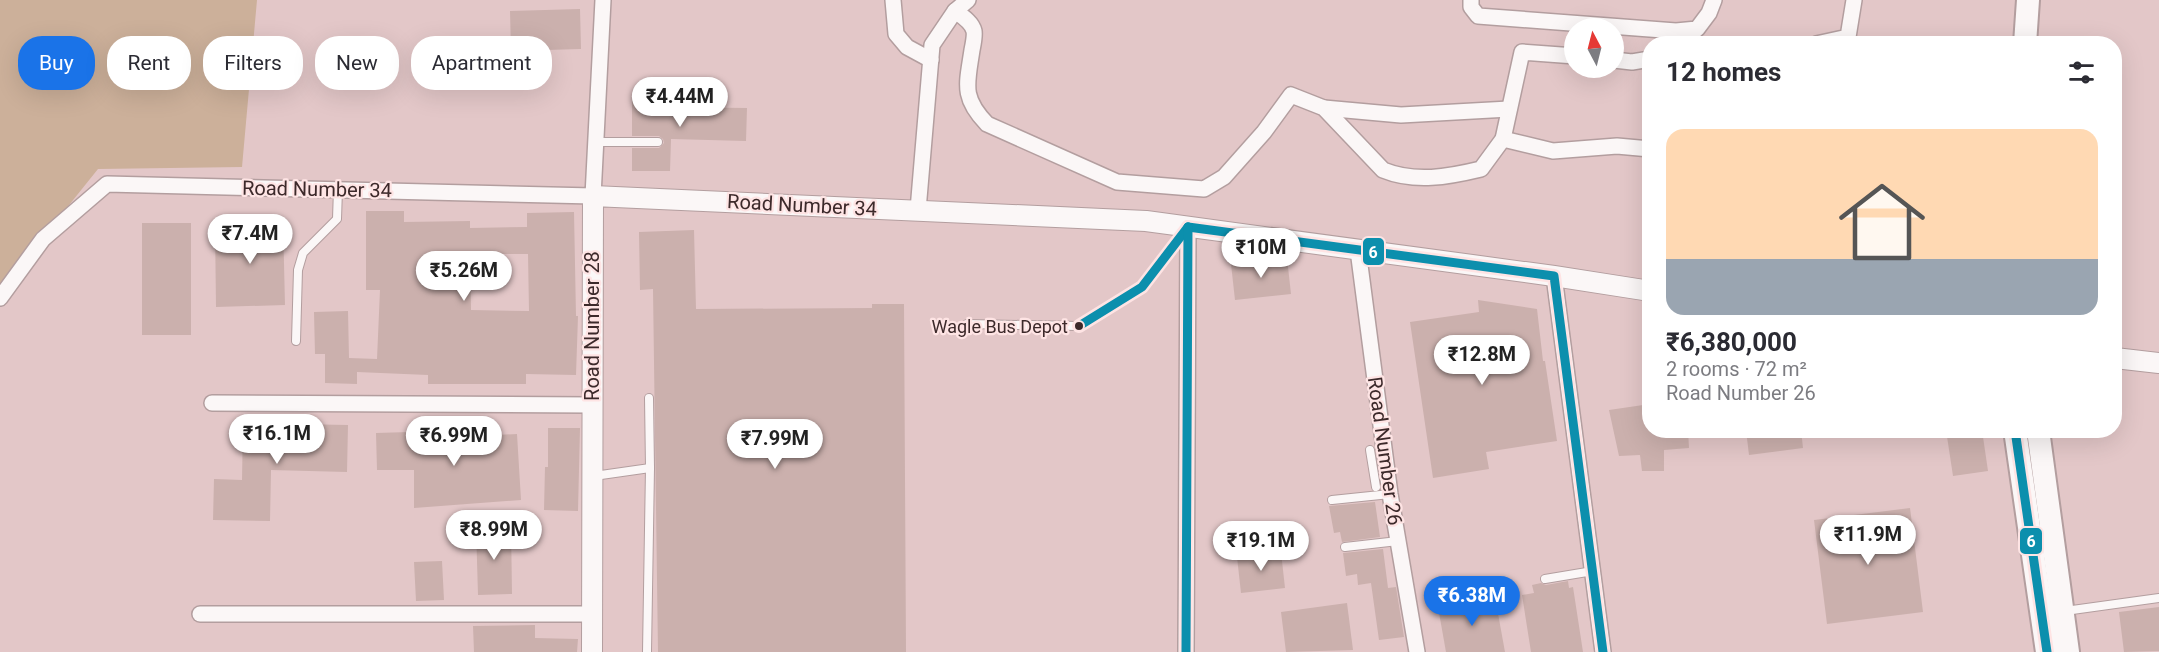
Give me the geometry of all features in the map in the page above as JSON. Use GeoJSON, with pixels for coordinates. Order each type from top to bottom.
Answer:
{"type":"FeatureCollection","features":[{"type":"Feature","properties":{"kind":"main road"},"geometry":{"type":"LineString","coordinates":[[2026,36],[2028,0]]}},
{"type":"Feature","properties":{"kind":"main road"},"geometry":{"type":"LineString","coordinates":[[2040,36],[2042,0]]}},
{"type":"Feature","properties":{"kind":"main road"},"geometry":{"type":"LineString","coordinates":[[2016,438],[2047,652]]}},
{"type":"Feature","properties":{"kind":"main road"},"geometry":{"type":"LineString","coordinates":[[2039,438],[2068,652]]}},
{"type":"Feature","properties":{"kind":"street","name":"Road Number 28"},"geometry":{"type":"LineString","coordinates":[[592,652],[592,196],[603,0]]}},
{"type":"Feature","properties":{"kind":"street"},"geometry":{"type":"LineString","coordinates":[[892,0],[896,34],[907,47],[931,60]]}},
{"type":"Feature","properties":{"kind":"street"},"geometry":{"type":"LineString","coordinates":[[918,210],[932,45],[955,11],[968,0]]}},
{"type":"Feature","properties":{"kind":"street"},"geometry":{"type":"LineString","coordinates":[[1470,0],[1471,7],[1478,16],[1676,31],[1697,29],[1709,13],[1714,0]]}},
{"type":"Feature","properties":{"kind":"street"},"geometry":{"type":"LineString","coordinates":[[1848,36],[1854,0]]}},
{"type":"Feature","properties":{"kind":"street"},"geometry":{"type":"LineString","coordinates":[[955,11],[970,22],[974,31],[968,97],[975,111],[987,124],[1117,182],[1204,189],[1224,177],[1264,132],[1291,95],[1324,108],[1401,115],[1509,109]]}},
{"type":"Feature","properties":{"kind":"street"},"geometry":{"type":"LineString","coordinates":[[1324,108],[1383,170],[1396,175],[1420,178],[1449,177],[1481,169],[1503,139],[1522,52],[1564,56]]}},
{"type":"Feature","properties":{"kind":"street"},"geometry":{"type":"LineString","coordinates":[[1624,61],[1642,60]]}},
{"type":"Feature","properties":{"kind":"street"},"geometry":{"type":"LineString","coordinates":[[1503,139],[1552,151],[1617,146],[1642,148]]}},
{"type":"Feature","properties":{"kind":"street","name":"Road Number 34"},"geometry":{"type":"LineString","coordinates":[[0,298],[43,239],[107,184],[592,196],[1146,221],[1642,290]]}},
{"type":"Feature","properties":{"kind":"street"},"geometry":{"type":"LineString","coordinates":[[1186,652],[1188,227]]}},
{"type":"Feature","properties":{"kind":"street","name":"Road Number 26"},"geometry":{"type":"LineString","coordinates":[[1358,250],[1379,466],[1390,494],[1417,652]]}},
{"type":"Feature","properties":{"kind":"street"},"geometry":{"type":"LineString","coordinates":[[1554,276],[1603,652]]}},
{"type":"Feature","properties":{"kind":"street"},"geometry":{"type":"LineString","coordinates":[[2122,359],[2159,363]]}},
{"type":"Feature","properties":{"kind":"street"},"geometry":{"type":"LineString","coordinates":[[212,403],[592,405]]}},
{"type":"Feature","properties":{"kind":"street"},"geometry":{"type":"LineString","coordinates":[[200,614],[593,614]]}},
{"type":"Feature","properties":{"kind":"lane"},"geometry":{"type":"LineString","coordinates":[[596,142],[658,142]]}},
{"type":"Feature","properties":{"kind":"lane"},"geometry":{"type":"LineString","coordinates":[[296,341],[298,270],[303,254],[337,219],[338,189]]}},
{"type":"Feature","properties":{"kind":"lane"},"geometry":{"type":"LineString","coordinates":[[967,324],[1080,326],[1142,287],[1188,227]]}},
{"type":"Feature","properties":{"kind":"lane"},"geometry":{"type":"LineString","coordinates":[[647,652],[650,468],[648,398]]}},
{"type":"Feature","properties":{"kind":"lane"},"geometry":{"type":"LineString","coordinates":[[1370,450],[1379,466],[1376,487]]}},
{"type":"Feature","properties":{"kind":"lane"},"geometry":{"type":"LineString","coordinates":[[592,476],[650,468]]}},
{"type":"Feature","properties":{"kind":"lane"},"geometry":{"type":"LineString","coordinates":[[1332,500],[1390,494]]}},
{"type":"Feature","properties":{"kind":"lane"},"geometry":{"type":"LineString","coordinates":[[1345,547],[1398,541]]}},
{"type":"Feature","properties":{"kind":"lane"},"geometry":{"type":"LineString","coordinates":[[1545,579],[1593,571]]}},
{"type":"Feature","properties":{"kind":"lane"},"geometry":{"type":"LineString","coordinates":[[2064,611],[2159,598]]}},
{"type":"Feature","properties":{"kind":"shaded area"},"geometry":{"type":"Polygon","coordinates":[[[0,0],[257,0],[254,36],[203,36],[203,90],[249,90],[242,167],[98,169],[0,291],[0,0]]]}},
{"type":"Feature","properties":{"kind":"building"},"geometry":{"type":"Polygon","coordinates":[[[580,9],[581,49],[552,50],[552,36],[511,36],[510,11],[580,9]]]}},
{"type":"Feature","properties":{"kind":"building"},"geometry":{"type":"Polygon","coordinates":[[[632,97],[669,97],[669,107],[747,108],[746,141],[671,139],[670,171],[632,171],[632,148],[659,148],[664,143],[659,136],[632,136],[632,97]]]}},
{"type":"Feature","properties":{"kind":"building"},"geometry":{"type":"Polygon","coordinates":[[[366,211],[404,211],[404,222],[470,221],[470,228],[527,227],[527,213],[574,212],[576,316],[578,316],[576,375],[526,374],[526,384],[428,384],[428,375],[357,372],[357,384],[325,383],[325,354],[315,354],[314,312],[348,311],[349,358],[377,359],[380,290],[366,290],[366,211]],[[470,254],[471,310],[529,311],[528,254],[470,254]]]}},
{"type":"Feature","properties":{"kind":"building"},"geometry":{"type":"Polygon","coordinates":[[[283,222],[285,305],[216,307],[215,224],[283,222]]]}},
{"type":"Feature","properties":{"kind":"building"},"geometry":{"type":"Polygon","coordinates":[[[142,223],[191,223],[191,335],[142,335],[142,223]]]}},
{"type":"Feature","properties":{"kind":"building"},"geometry":{"type":"Polygon","coordinates":[[[694,230],[696,309],[872,308],[872,304],[904,304],[906,652],[658,652],[653,289],[640,290],[639,232],[694,230]]]}},
{"type":"Feature","properties":{"kind":"building"},"geometry":{"type":"Polygon","coordinates":[[[1287,258],[1291,294],[1235,300],[1231,264],[1287,258]]]}},
{"type":"Feature","properties":{"kind":"building"},"geometry":{"type":"Polygon","coordinates":[[[1478,300],[1537,309],[1543,361],[1545,361],[1557,441],[1486,452],[1489,469],[1433,478],[1410,322],[1479,312],[1478,300]]]}},
{"type":"Feature","properties":{"kind":"building"},"geometry":{"type":"Polygon","coordinates":[[[1642,405],[1642,438],[1688,438],[1689,448],[1664,450],[1664,471],[1642,471],[1640,455],[1619,456],[1609,410],[1642,405]]]}},
{"type":"Feature","properties":{"kind":"building"},"geometry":{"type":"Polygon","coordinates":[[[243,423],[348,425],[347,472],[271,470],[270,521],[213,520],[214,479],[242,480],[243,423]]]}},
{"type":"Feature","properties":{"kind":"building"},"geometry":{"type":"Polygon","coordinates":[[[548,428],[580,428],[578,511],[544,510],[545,467],[548,467],[548,428]]]}},
{"type":"Feature","properties":{"kind":"building"},"geometry":{"type":"Polygon","coordinates":[[[409,432],[477,436],[517,434],[521,500],[414,508],[414,470],[377,470],[376,433],[409,432]]]}},
{"type":"Feature","properties":{"kind":"building"},"geometry":{"type":"Polygon","coordinates":[[[1747,438],[1802,438],[1803,448],[1749,455],[1747,438]]]}},
{"type":"Feature","properties":{"kind":"building"},"geometry":{"type":"Polygon","coordinates":[[[1947,438],[1983,438],[1988,471],[1953,476],[1947,438]]]}},
{"type":"Feature","properties":{"kind":"building"},"geometry":{"type":"Polygon","coordinates":[[[1375,502],[1380,537],[1342,542],[1340,532],[1334,533],[1329,506],[1375,502]]]}},
{"type":"Feature","properties":{"kind":"building"},"geometry":{"type":"Polygon","coordinates":[[[1910,508],[1923,612],[1827,624],[1814,520],[1910,508]]]}},
{"type":"Feature","properties":{"kind":"building"},"geometry":{"type":"Polygon","coordinates":[[[476,527],[511,527],[512,594],[478,595],[476,527]]]}},
{"type":"Feature","properties":{"kind":"building"},"geometry":{"type":"Polygon","coordinates":[[[1383,549],[1388,588],[1396,587],[1404,637],[1379,640],[1371,583],[1358,585],[1357,574],[1346,576],[1343,553],[1383,549]]]}},
{"type":"Feature","properties":{"kind":"building"},"geometry":{"type":"Polygon","coordinates":[[[1281,552],[1285,588],[1241,593],[1237,557],[1281,552]]]}},
{"type":"Feature","properties":{"kind":"building"},"geometry":{"type":"Polygon","coordinates":[[[442,561],[444,600],[416,601],[414,562],[442,561]]]}},
{"type":"Feature","properties":{"kind":"building"},"geometry":{"type":"Polygon","coordinates":[[[1568,581],[1569,588],[1573,587],[1583,652],[1531,652],[1522,595],[1534,593],[1532,585],[1568,581]]]}},
{"type":"Feature","properties":{"kind":"building"},"geometry":{"type":"Polygon","coordinates":[[[1495,597],[1505,652],[1446,652],[1438,607],[1495,597]]]}},
{"type":"Feature","properties":{"kind":"building"},"geometry":{"type":"Polygon","coordinates":[[[1347,603],[1353,650],[1286,652],[1281,612],[1347,603]]]}},
{"type":"Feature","properties":{"kind":"building"},"geometry":{"type":"Polygon","coordinates":[[[2159,607],[2159,651],[2124,652],[2119,612],[2159,607]]]}},
{"type":"Feature","properties":{"kind":"building"},"geometry":{"type":"Polygon","coordinates":[[[535,625],[535,638],[578,639],[577,652],[474,652],[473,626],[535,625]]]}},
{"type":"Feature","properties":{"kind":"transit line","name":"6"},"geometry":{"type":"LineString","coordinates":[[1188,227],[1554,276],[1603,652]]}},
{"type":"Feature","properties":{"kind":"transit line","name":"6"},"geometry":{"type":"LineString","coordinates":[[1079,326],[1142,287],[1188,227]]}},
{"type":"Feature","properties":{"kind":"transit line","name":"6"},"geometry":{"type":"LineString","coordinates":[[1186,652],[1188,227]]}},
{"type":"Feature","properties":{"kind":"transit line","name":"6"},"geometry":{"type":"LineString","coordinates":[[2016,438],[2047,652]]}},
{"type":"Feature","properties":{"kind":"place","name":"Wagle Bus Depot"},"geometry":{"type":"Point","coordinates":[1079,326]}}]}
